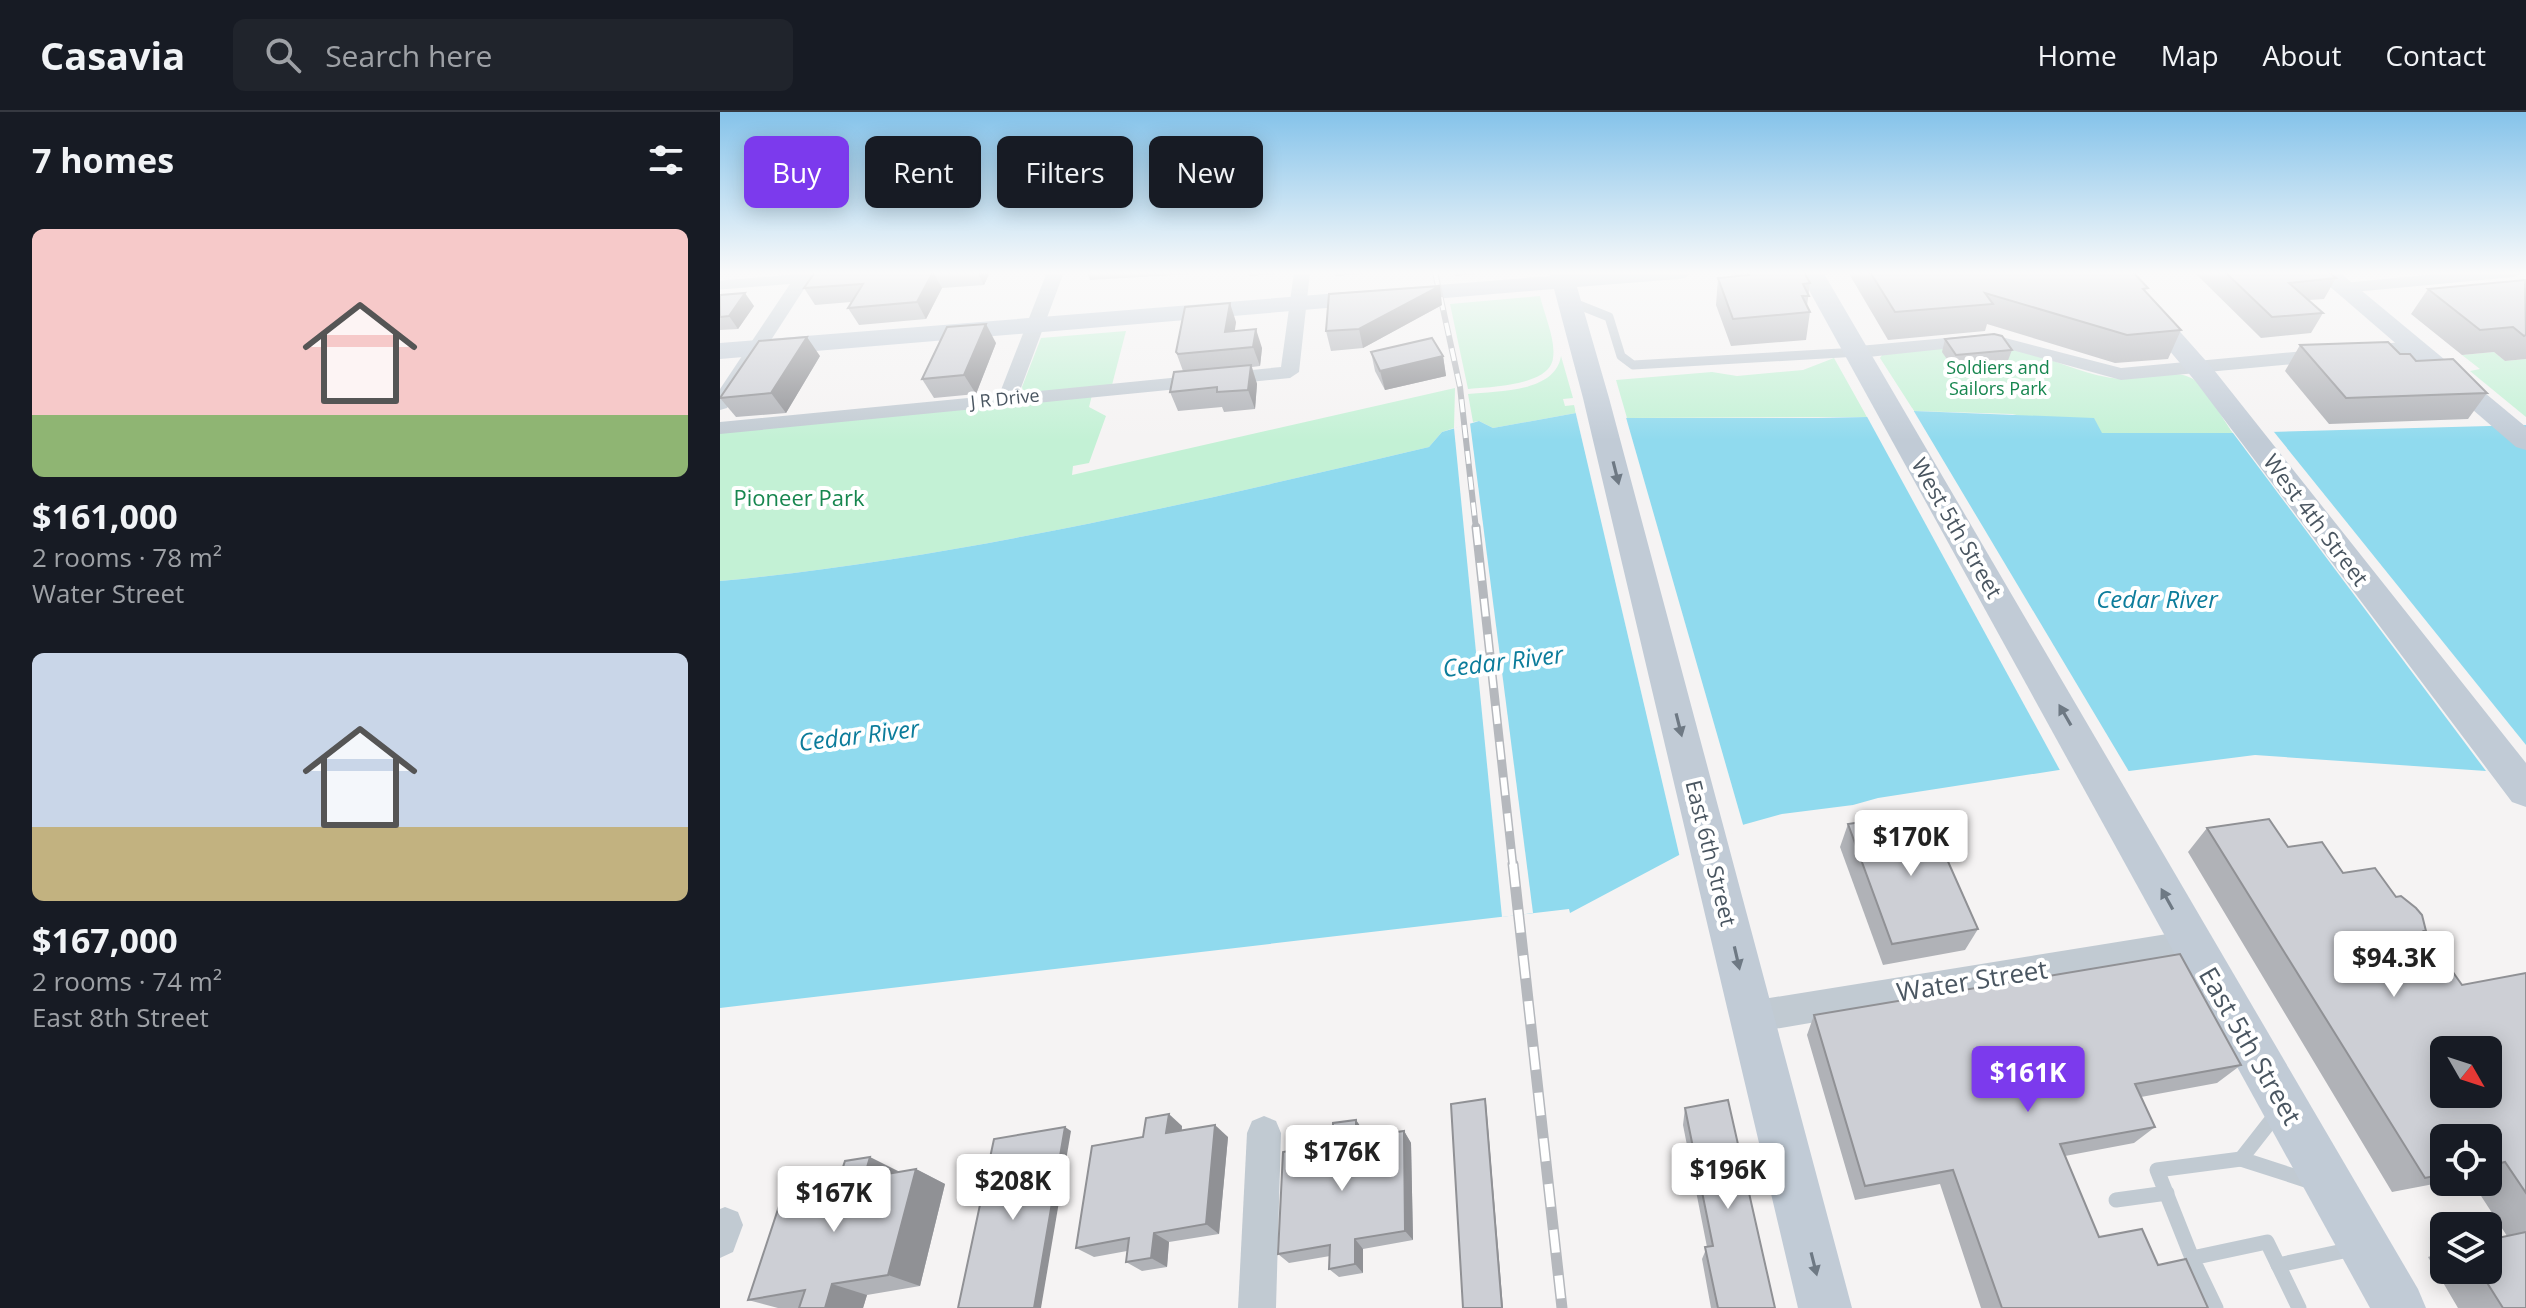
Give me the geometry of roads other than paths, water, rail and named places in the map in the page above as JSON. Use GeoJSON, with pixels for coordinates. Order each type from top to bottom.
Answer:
{"type":"FeatureCollection","features":[{"type":"Feature","properties":{"kind":"main road"},"geometry":{"type":"LineString","coordinates":[[720,351],[1002,328]]}},
{"type":"Feature","properties":{"kind":"main road","name":"East 6th Street"},"geometry":{"type":"LineString","coordinates":[[1576,328],[1825,1308]]}},
{"type":"Feature","properties":{"kind":"main road","name":"West 5th Street"},"geometry":{"type":"LineString","coordinates":[[1844,328],[2103,783]]}},
{"type":"Feature","properties":{"kind":"main road","name":"West 4th Street"},"geometry":{"type":"LineString","coordinates":[[2163,328],[2233,412],[2518,782]]}},
{"type":"Feature","properties":{"kind":"main road"},"geometry":{"type":"LineString","coordinates":[[2390,328],[2526,441]]}},
{"type":"Feature","properties":{"kind":"main road","name":"East 5th Street"},"geometry":{"type":"LineString","coordinates":[[2103,783],[2399,1308]]}},
{"type":"Feature","properties":{"kind":"street"},"geometry":{"type":"LineString","coordinates":[[720,404],[772,328]]}},
{"type":"Feature","properties":{"kind":"street"},"geometry":{"type":"LineString","coordinates":[[1007,399],[1035,328]]}},
{"type":"Feature","properties":{"kind":"street","name":"J R Drive"},"geometry":{"type":"LineString","coordinates":[[720,428],[1290,372],[1295,328]]}},
{"type":"Feature","properties":{"kind":"street"},"geometry":{"type":"LineString","coordinates":[[1859,352],[2007,340],[2108,373],[2413,347]]}},
{"type":"Feature","properties":{"kind":"street","name":"Water Street"},"geometry":{"type":"LineString","coordinates":[[1751,1017],[2192,944]]}},
{"type":"Feature","properties":{"kind":"street"},"geometry":{"type":"LineString","coordinates":[[1257,1308],[1264,1133]]}},
{"type":"Feature","properties":{"kind":"lane"},"geometry":{"type":"LineString","coordinates":[[1612,328],[1621,356],[1633,365],[1859,352]]}},
{"type":"Feature","properties":{"kind":"lane"},"geometry":{"type":"LineString","coordinates":[[2241,1159],[2284,1104]]}},
{"type":"Feature","properties":{"kind":"lane"},"geometry":{"type":"LineString","coordinates":[[2216,1308],[2192,1258],[2157,1170],[2241,1159],[2331,1188]]}},
{"type":"Feature","properties":{"kind":"lane"},"geometry":{"type":"LineString","coordinates":[[2116,1200],[2167,1193]]}},
{"type":"Feature","properties":{"kind":"lane"},"geometry":{"type":"LineString","coordinates":[[2192,1258],[2267,1242],[2299,1308]]}},
{"type":"Feature","properties":{"kind":"lane"},"geometry":{"type":"LineString","coordinates":[[2278,1265],[2364,1247]]}},
{"type":"Feature","properties":{"kind":"water","name":"Cedar River"},"geometry":{"type":"Polygon","coordinates":[[[1914,411],[2094,418],[2102,433],[2233,433],[2526,425],[2526,769],[2486,771],[2255,755],[2129,771],[2059,770],[1782,814],[1728,829],[1570,913],[1569,909],[720,1008],[720,581],[899,558],[1165,508],[1429,447],[1442,432],[1479,421],[1493,428],[1576,413],[1627,418],[1818,418],[1867,417],[1914,411]]]}},
{"type":"Feature","properties":{"kind":"railway"},"geometry":{"type":"LineString","coordinates":[[1447,328],[1460,387],[1476,529]]}},
{"type":"Feature","properties":{"kind":"railway"},"geometry":{"type":"LineString","coordinates":[[1476,527],[1513,866]]}},
{"type":"Feature","properties":{"kind":"railway"},"geometry":{"type":"LineString","coordinates":[[1513,864],[1562,1308]]}},
{"type":"Feature","properties":{"kind":"park label","name":"Soldiers and Sailors Park"},"geometry":{"type":"Point","coordinates":[1998,378]}},
{"type":"Feature","properties":{"kind":"park label","name":"Pioneer Park"},"geometry":{"type":"Point","coordinates":[799,498]}}]}
